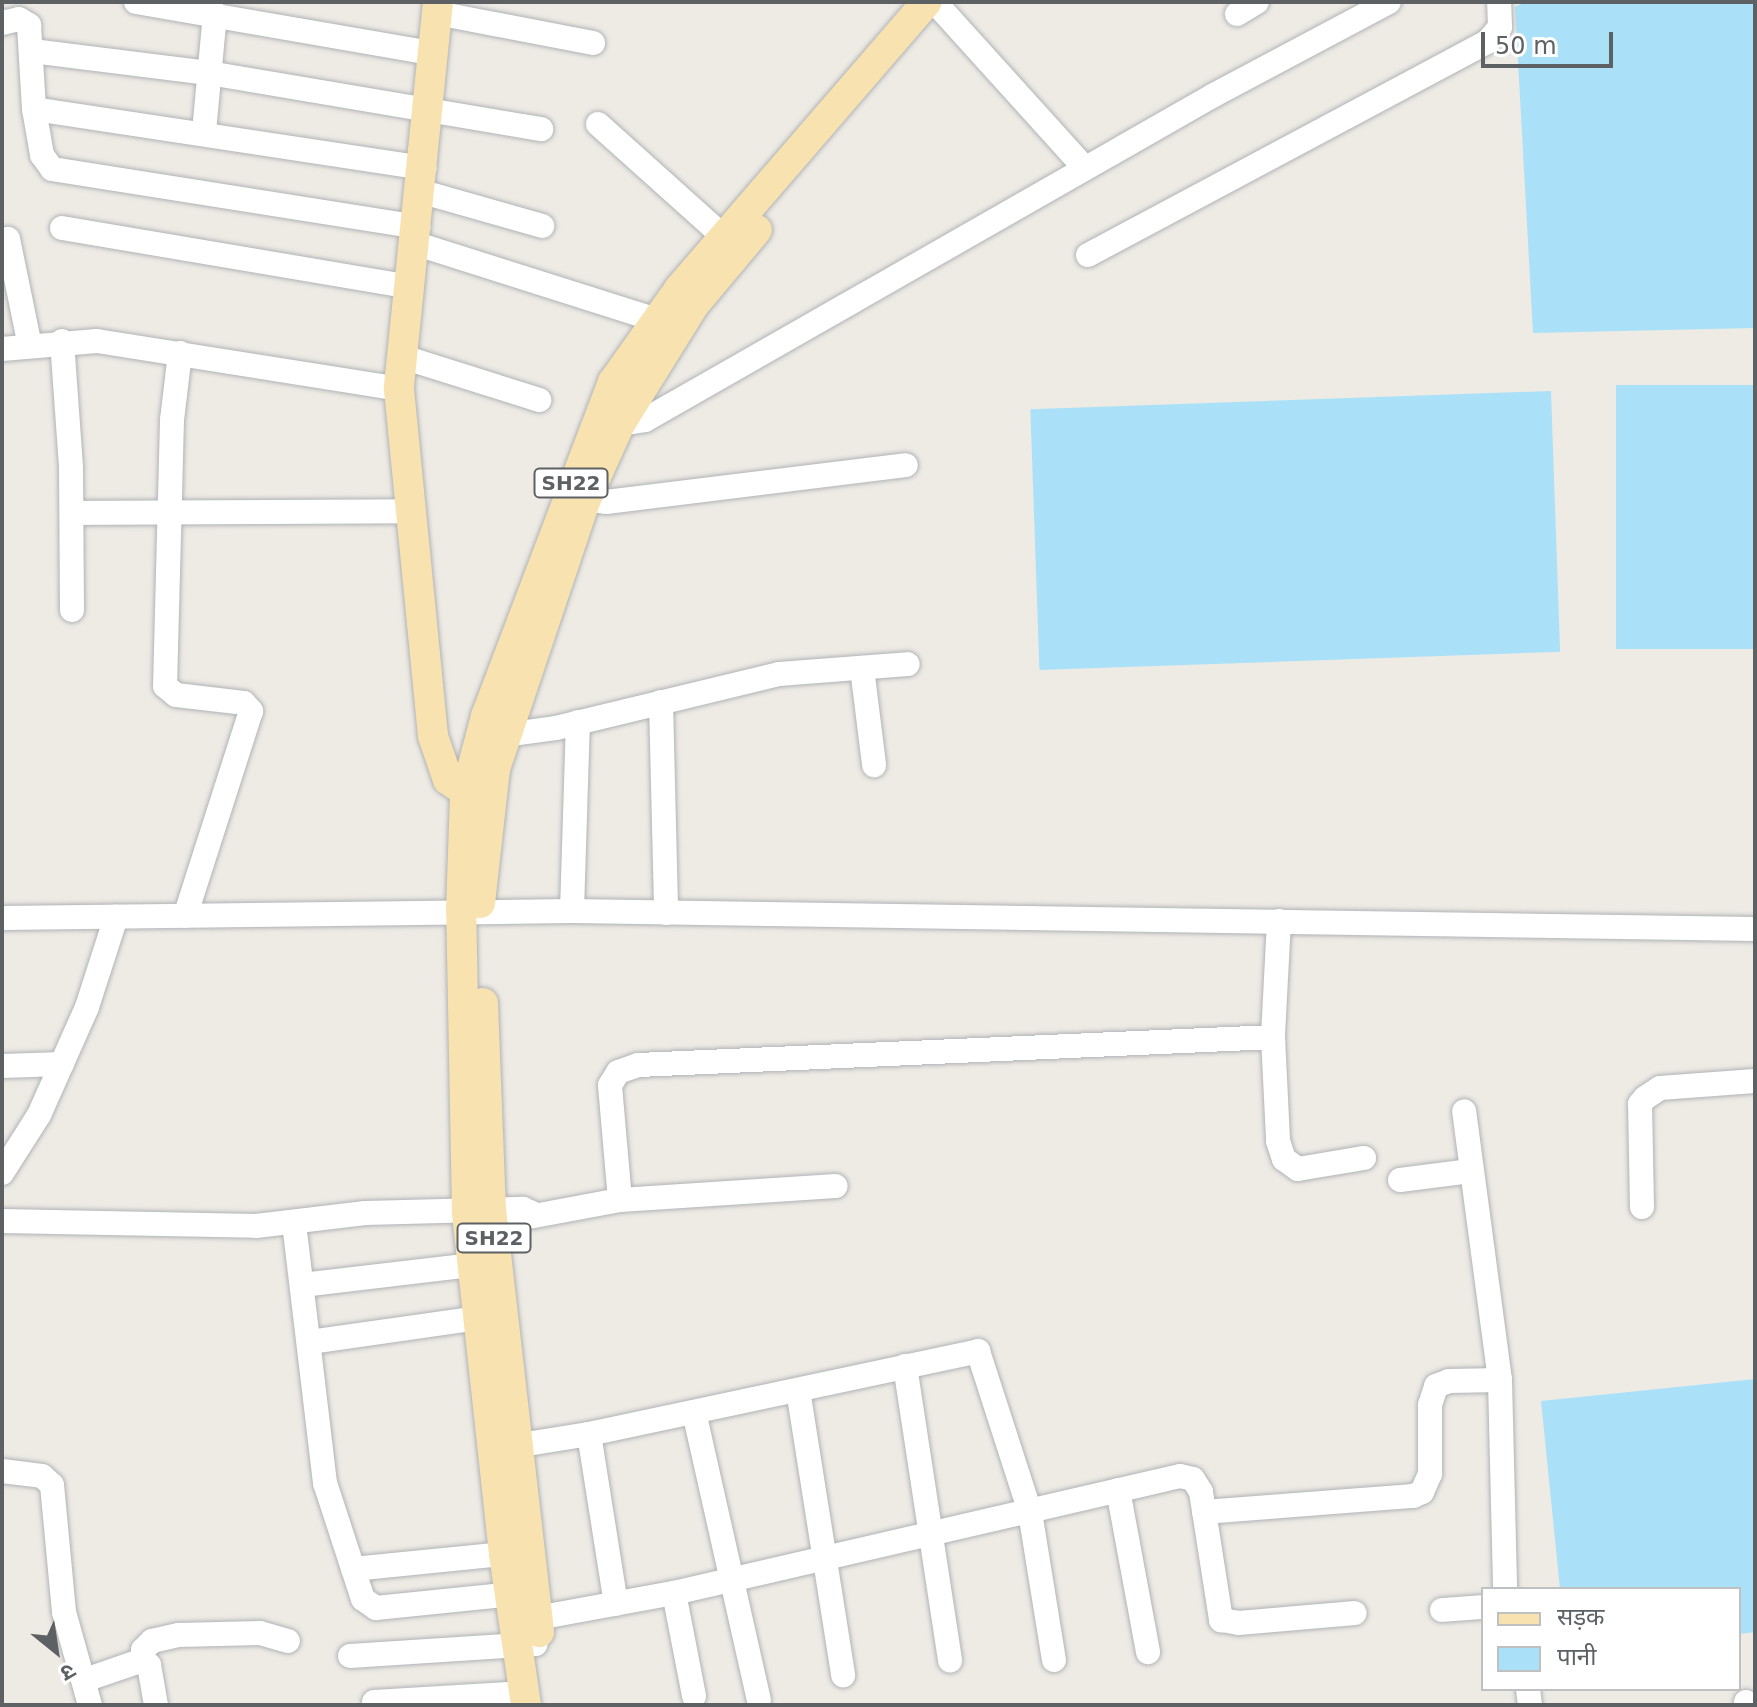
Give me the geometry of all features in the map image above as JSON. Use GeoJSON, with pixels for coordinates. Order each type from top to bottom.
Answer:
{"type":"FeatureCollection","features":[{"type":"Feature","properties":{"kind":"main road","name":"SH22"},"geometry":{"type":"LineString","coordinates":[[477,800],[504,735],[613,382],[656,320],[724,237],[939,5]]}},
{"type":"Feature","properties":{"kind":"main road"},"geometry":{"type":"LineString","coordinates":[[438,8],[424,180],[399,389],[408,511],[439,764],[477,800]]}},
{"type":"Feature","properties":{"kind":"main road","name":"SH22"},"geometry":{"type":"LineString","coordinates":[[532,1701],[483,1214],[473,1000],[470,910],[486,716],[576,498],[620,424],[694,305],[875,76]]}},
{"type":"Feature","properties":{"kind":"main road","name":"SH22"},"geometry":{"type":"LineString","coordinates":[[483,1214],[473,1265],[479,1318],[507,1447],[504,1554],[525,1625]]}},
{"type":"Feature","properties":{"kind":"street"},"geometry":{"type":"LineString","coordinates":[[136,2],[432,53]]}},
{"type":"Feature","properties":{"kind":"street"},"geometry":{"type":"LineString","coordinates":[[620,424],[645,420],[1085,168],[1389,2]]}},
{"type":"Feature","properties":{"kind":"street"},"geometry":{"type":"LineString","coordinates":[[1088,255],[1487,42],[1500,27],[1499,2]]}},
{"type":"Feature","properties":{"kind":"street"},"geometry":{"type":"LineString","coordinates":[[939,5],[1085,168]]}},
{"type":"Feature","properties":{"kind":"street"},"geometry":{"type":"LineString","coordinates":[[438,8],[593,43]]}},
{"type":"Feature","properties":{"kind":"street"},"geometry":{"type":"LineString","coordinates":[[204,132],[215,14]]}},
{"type":"Feature","properties":{"kind":"street"},"geometry":{"type":"LineString","coordinates":[[2,23],[27,22],[32,51],[34,109],[42,155],[52,169],[417,235],[656,320]]}},
{"type":"Feature","properties":{"kind":"street"},"geometry":{"type":"LineString","coordinates":[[32,51],[209,73],[541,129]]}},
{"type":"Feature","properties":{"kind":"street"},"geometry":{"type":"LineString","coordinates":[[34,109],[204,132],[424,180],[542,226]]}},
{"type":"Feature","properties":{"kind":"street"},"geometry":{"type":"LineString","coordinates":[[598,124],[724,237]]}},
{"type":"Feature","properties":{"kind":"street"},"geometry":{"type":"LineString","coordinates":[[62,228],[411,287]]}},
{"type":"Feature","properties":{"kind":"street"},"geometry":{"type":"LineString","coordinates":[[2,241],[8,239],[30,346]]}},
{"type":"Feature","properties":{"kind":"street"},"geometry":{"type":"LineString","coordinates":[[62,341],[72,513],[72,610]]}},
{"type":"Feature","properties":{"kind":"street"},"geometry":{"type":"LineString","coordinates":[[2,349],[62,341],[180,353],[399,389]]}},
{"type":"Feature","properties":{"kind":"street"},"geometry":{"type":"LineString","coordinates":[[180,353],[172,420],[172,512],[165,686],[176,695],[244,703],[251,711],[185,916]]}},
{"type":"Feature","properties":{"kind":"street"},"geometry":{"type":"LineString","coordinates":[[403,357],[539,400]]}},
{"type":"Feature","properties":{"kind":"street"},"geometry":{"type":"LineString","coordinates":[[576,498],[906,465]]}},
{"type":"Feature","properties":{"kind":"street"},"geometry":{"type":"LineString","coordinates":[[72,513],[408,511]]}},
{"type":"Feature","properties":{"kind":"street"},"geometry":{"type":"LineString","coordinates":[[504,735],[578,722],[779,674],[908,664]]}},
{"type":"Feature","properties":{"kind":"street"},"geometry":{"type":"LineString","coordinates":[[862,668],[874,765]]}},
{"type":"Feature","properties":{"kind":"street"},"geometry":{"type":"LineString","coordinates":[[661,702],[666,913]]}},
{"type":"Feature","properties":{"kind":"street"},"geometry":{"type":"LineString","coordinates":[[572,911],[578,722]]}},
{"type":"Feature","properties":{"kind":"street"},"geometry":{"type":"LineString","coordinates":[[2,918],[470,910],[1755,929]]}},
{"type":"Feature","properties":{"kind":"street"},"geometry":{"type":"LineString","coordinates":[[2,1173],[11,1150],[62,1064],[116,917]]}},
{"type":"Feature","properties":{"kind":"street"},"geometry":{"type":"LineString","coordinates":[[1273,921],[1278,958],[1273,964],[1273,1037],[1278,1141],[1284,1159],[1298,1169],[1364,1158]]}},
{"type":"Feature","properties":{"kind":"street"},"geometry":{"type":"LineString","coordinates":[[620,1200],[610,1085],[618,1072],[638,1065],[1273,1037]]}},
{"type":"Feature","properties":{"kind":"street"},"geometry":{"type":"LineString","coordinates":[[2,1066],[62,1064]]}},
{"type":"Feature","properties":{"kind":"street"},"geometry":{"type":"LineString","coordinates":[[1642,1207],[1640,1104],[1645,1098],[1660,1088],[1755,1081]]}},
{"type":"Feature","properties":{"kind":"street"},"geometry":{"type":"LineString","coordinates":[[1464,1111],[1500,1380],[1505,1587]]}},
{"type":"Feature","properties":{"kind":"street"},"geometry":{"type":"LineString","coordinates":[[1400,1180],[1470,1171]]}},
{"type":"Feature","properties":{"kind":"street"},"geometry":{"type":"LineString","coordinates":[[2,1221],[220,1226],[294,1223],[365,1213],[532,1213],[620,1200],[836,1186]]}},
{"type":"Feature","properties":{"kind":"street"},"geometry":{"type":"LineString","coordinates":[[294,1223],[325,1483],[363,1599],[376,1608],[525,1625]]}},
{"type":"Feature","properties":{"kind":"street"},"geometry":{"type":"LineString","coordinates":[[302,1285],[473,1265]]}},
{"type":"Feature","properties":{"kind":"street"},"geometry":{"type":"LineString","coordinates":[[310,1342],[479,1318]]}},
{"type":"Feature","properties":{"kind":"street"},"geometry":{"type":"LineString","coordinates":[[507,1447],[589,1434],[978,1351],[1030,1512],[1054,1660]]}},
{"type":"Feature","properties":{"kind":"street"},"geometry":{"type":"LineString","coordinates":[[905,1366],[950,1661]]}},
{"type":"Feature","properties":{"kind":"street"},"geometry":{"type":"LineString","coordinates":[[1204,1512],[1413,1496],[1422,1492],[1430,1474],[1430,1405],[1436,1386],[1500,1380]]}},
{"type":"Feature","properties":{"kind":"street"},"geometry":{"type":"LineString","coordinates":[[798,1390],[843,1675]]}},
{"type":"Feature","properties":{"kind":"street"},"geometry":{"type":"LineString","coordinates":[[694,1412],[759,1700]]}},
{"type":"Feature","properties":{"kind":"street"},"geometry":{"type":"LineString","coordinates":[[589,1434],[616,1604]]}},
{"type":"Feature","properties":{"kind":"street"},"geometry":{"type":"LineString","coordinates":[[2,1471],[42,1476],[52,1485],[64,1612],[90,1705]]}},
{"type":"Feature","properties":{"kind":"street"},"geometry":{"type":"LineString","coordinates":[[350,1656],[525,1625],[1118,1490],[1188,1477],[1201,1492],[1221,1620],[1239,1623],[1355,1613]]}},
{"type":"Feature","properties":{"kind":"street"},"geometry":{"type":"LineString","coordinates":[[1118,1490],[1148,1652]]}},
{"type":"Feature","properties":{"kind":"street"},"geometry":{"type":"LineString","coordinates":[[353,1569],[504,1554]]}},
{"type":"Feature","properties":{"kind":"street"},"geometry":{"type":"LineString","coordinates":[[674,1593],[694,1696]]}},
{"type":"Feature","properties":{"kind":"street"},"geometry":{"type":"LineString","coordinates":[[1442,1610],[1481,1607]]}},
{"type":"Feature","properties":{"kind":"street"},"geometry":{"type":"LineString","coordinates":[[143,1660],[143,1650],[152,1641],[179,1635],[260,1633],[288,1641]]}},
{"type":"Feature","properties":{"kind":"street"},"geometry":{"type":"LineString","coordinates":[[85,1680],[143,1660]]}},
{"type":"Feature","properties":{"kind":"street"},"geometry":{"type":"LineString","coordinates":[[143,1660],[149,1665],[156,1705]]}},
{"type":"Feature","properties":{"kind":"street"},"geometry":{"type":"LineString","coordinates":[[374,1702],[532,1701]]}},
{"type":"Feature","properties":{"kind":"water"},"geometry":{"type":"Polygon","coordinates":[[[1525,2],[1755,2],[1755,328],[1533,333],[1515,7],[1525,2]]]}},
{"type":"Feature","properties":{"kind":"water"},"geometry":{"type":"Polygon","coordinates":[[[1616,385],[1755,385],[1755,649],[1616,649],[1616,385]]]}},
{"type":"Feature","properties":{"kind":"water"},"geometry":{"type":"Polygon","coordinates":[[[1551,391],[1560,652],[1039,670],[1030,409],[1551,391]]]}},
{"type":"Feature","properties":{"kind":"water"},"geometry":{"type":"Polygon","coordinates":[[[1755,1379],[1755,1632],[1741,1634],[1741,1587],[1560,1587],[1541,1401],[1755,1379]]]}}]}
